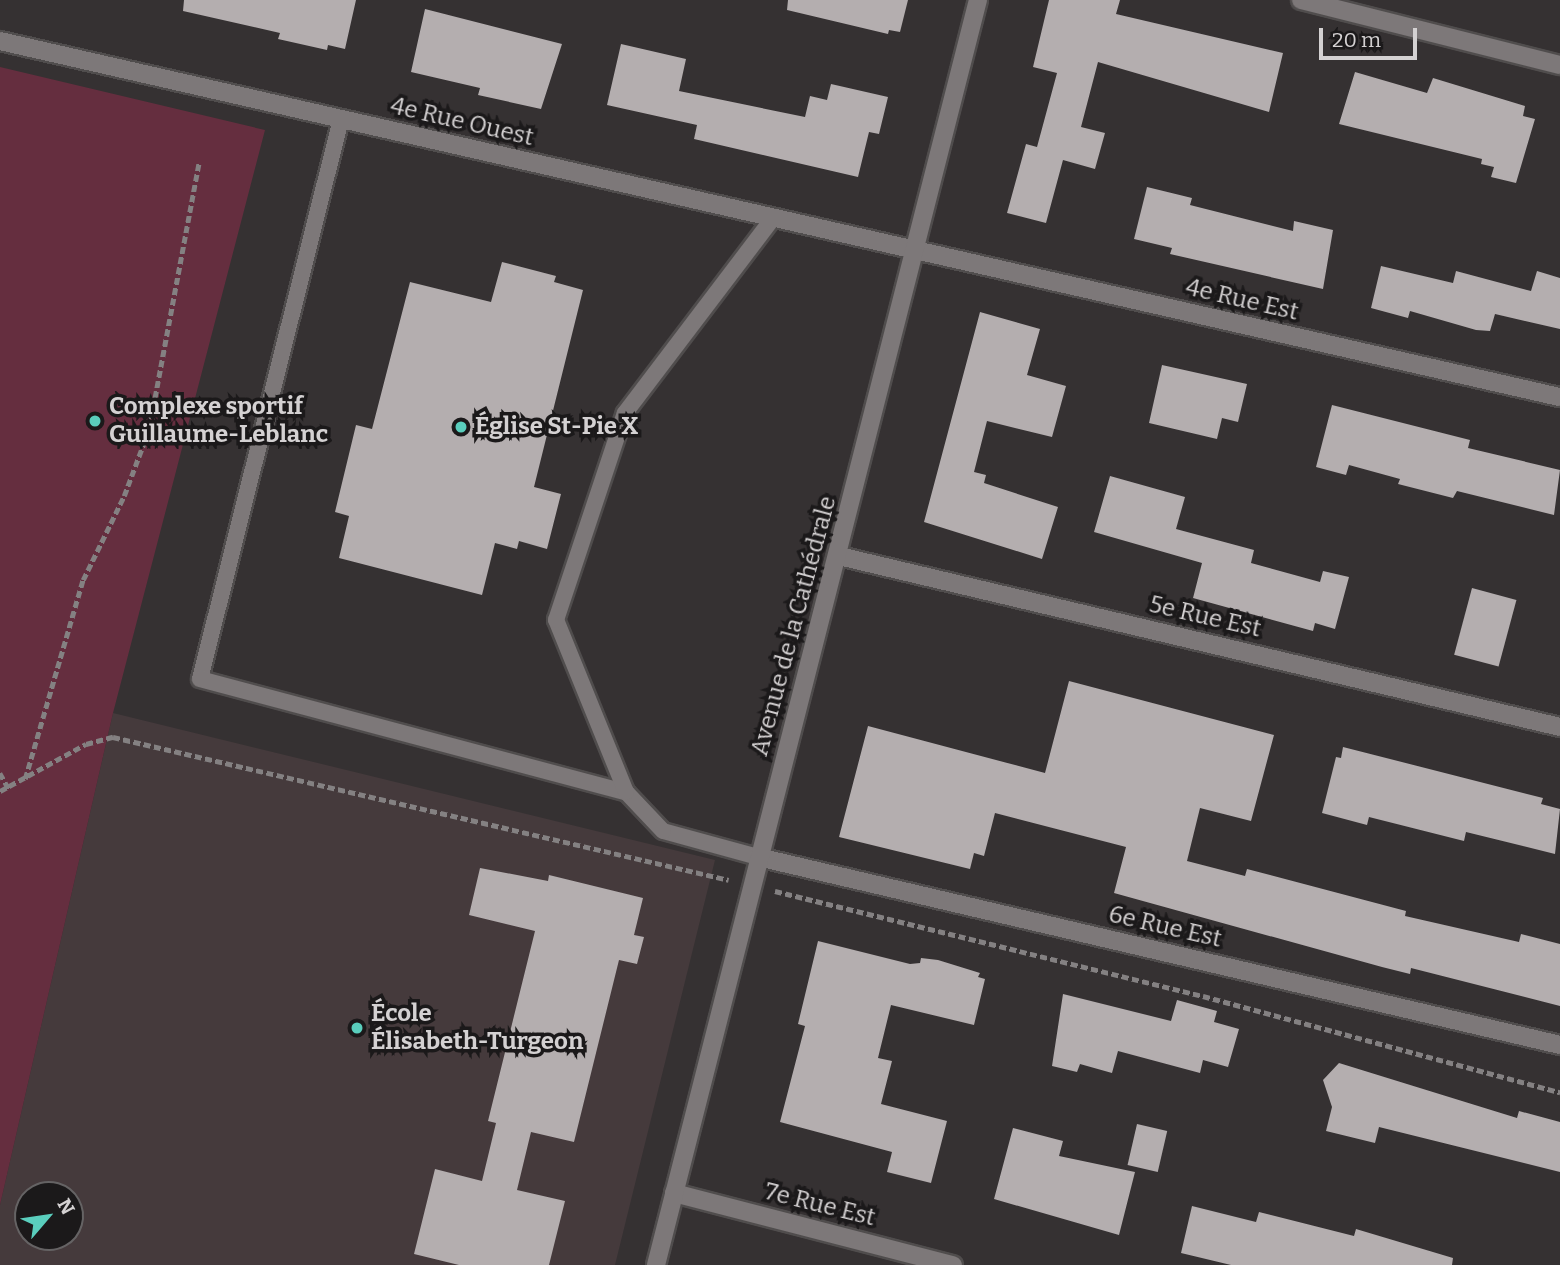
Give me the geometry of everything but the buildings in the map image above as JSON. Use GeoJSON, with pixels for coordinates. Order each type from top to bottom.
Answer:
{"type":"FeatureCollection","features":[{"type":"Feature","properties":{"kind":"street","name":"Avenue de la Cathédrale"},"geometry":{"type":"LineString","coordinates":[[656,1265],[758,857],[839,556],[978,0]]}},
{"type":"Feature","properties":{"kind":"street"},"geometry":{"type":"LineString","coordinates":[[1301,0],[1560,65]]}},
{"type":"Feature","properties":{"kind":"street","name":"4e Rue Ouest"},"geometry":{"type":"LineString","coordinates":[[0,41],[913,252]]}},
{"type":"Feature","properties":{"kind":"street","name":"4e Rue Est"},"geometry":{"type":"LineString","coordinates":[[913,252],[1560,397]]}},
{"type":"Feature","properties":{"kind":"street","name":"5e Rue Est"},"geometry":{"type":"LineString","coordinates":[[839,556],[1560,727]]}},
{"type":"Feature","properties":{"kind":"street","name":"6e Rue Est"},"geometry":{"type":"LineString","coordinates":[[758,857],[1560,1045]]}},
{"type":"Feature","properties":{"kind":"street","name":"7e Rue Est"},"geometry":{"type":"LineString","coordinates":[[674,1193],[953,1265]]}},
{"type":"Feature","properties":{"kind":"lane"},"geometry":{"type":"LineString","coordinates":[[341,119],[200,679],[626,792]]}},
{"type":"Feature","properties":{"kind":"lane"},"geometry":{"type":"LineString","coordinates":[[758,857],[663,831],[626,792],[555,620],[625,413],[772,219]]}},
{"type":"Feature","properties":{"kind":"path"},"geometry":{"type":"LineString","coordinates":[[25,780],[83,580],[124,495],[149,429],[199,162]]}},
{"type":"Feature","properties":{"kind":"path"},"geometry":{"type":"LineString","coordinates":[[0,791],[9,789],[86,744],[113,737],[752,886],[1203,996],[1560,1093]]}},
{"type":"Feature","properties":{"kind":"path"},"geometry":{"type":"LineString","coordinates":[[0,773],[9,789]]}},
{"type":"Feature","properties":{"kind":"shaded area","name":"Complexe sportif Guillaume-Leblanc"},"geometry":{"type":"Polygon","coordinates":[[[0,67],[265,130],[113,713],[0,1205],[0,67]]]}},
{"type":"Feature","properties":{"kind":"shaded area","name":"École Élisabeth-Turgeon"},"geometry":{"type":"Polygon","coordinates":[[[113,713],[715,860],[615,1265],[0,1265],[0,1205],[113,713]]]}},
{"type":"Feature","properties":{"kind":"place","name":"Complexe sportif Guillaume-Leblanc"},"geometry":{"type":"Point","coordinates":[95,421]}},
{"type":"Feature","properties":{"kind":"place","name":"Église St-Pie X"},"geometry":{"type":"Point","coordinates":[461,427]}},
{"type":"Feature","properties":{"kind":"place","name":"École Élisabeth-Turgeon"},"geometry":{"type":"Point","coordinates":[357,1028]}}]}
